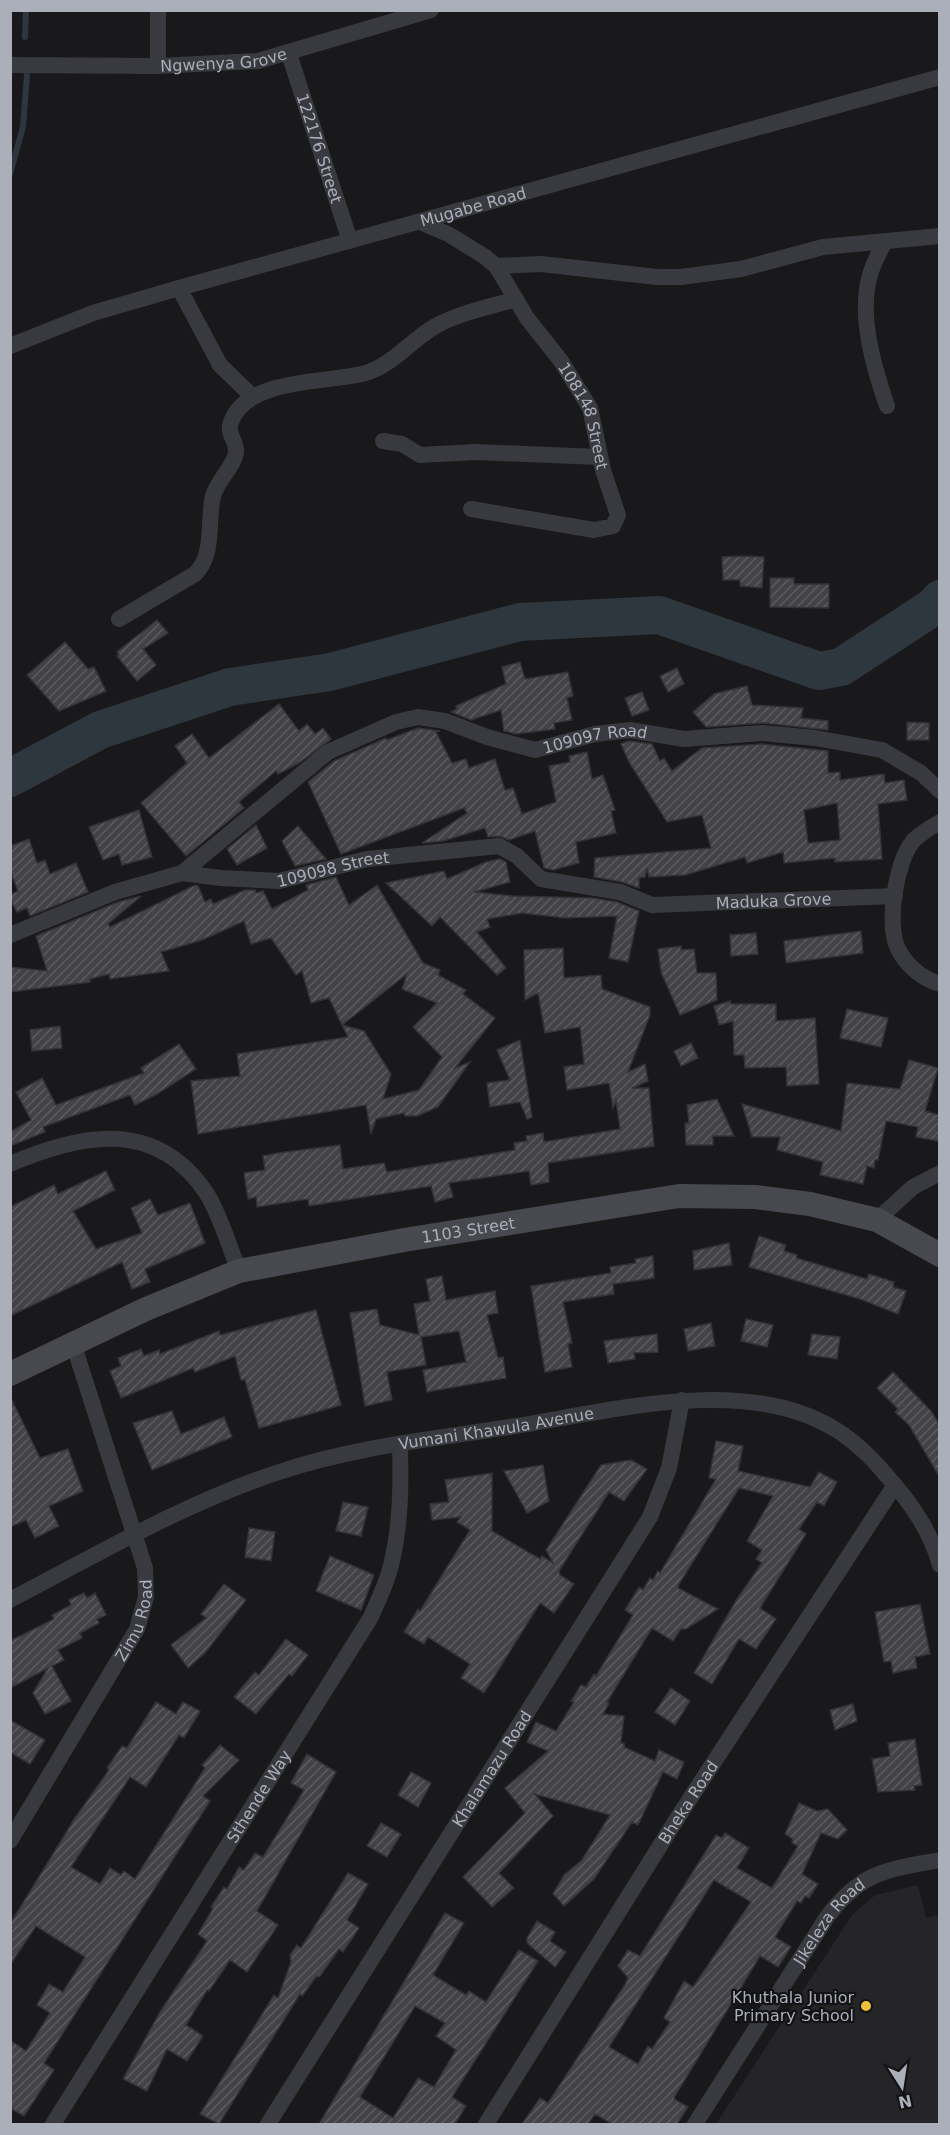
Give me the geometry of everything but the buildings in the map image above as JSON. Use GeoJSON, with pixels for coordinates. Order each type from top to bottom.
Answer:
{"type":"FeatureCollection","features":[{"type":"Feature","properties":{"kind":"street"},"geometry":{"type":"LineString","coordinates":[[158,10],[158,66]]}},
{"type":"Feature","properties":{"kind":"street","name":"Ngwenya Grove"},"geometry":{"type":"LineString","coordinates":[[10,65],[229,64],[289,54],[431,10]]}},
{"type":"Feature","properties":{"kind":"street","name":"122176 Street"},"geometry":{"type":"LineString","coordinates":[[289,54],[350,241]]}},
{"type":"Feature","properties":{"kind":"street","name":"Mugabe Road"},"geometry":{"type":"LineString","coordinates":[[10,346],[93,313],[179,288],[939,77]]}},
{"type":"Feature","properties":{"kind":"street","name":"108148 Street"},"geometry":{"type":"LineString","coordinates":[[420,222],[458,240],[496,266],[516,299],[585,398],[599,458],[618,515],[617,521],[607,528],[594,530],[471,508]]}},
{"type":"Feature","properties":{"kind":"street"},"geometry":{"type":"LineString","coordinates":[[496,266],[541,264],[657,278],[681,277],[741,269],[824,248],[939,236]]}},
{"type":"Feature","properties":{"kind":"street"},"geometry":{"type":"LineString","coordinates":[[885,241],[869,278],[868,333],[870,355],[887,406]]}},
{"type":"Feature","properties":{"kind":"street"},"geometry":{"type":"LineString","coordinates":[[179,288],[216,359],[253,397]]}},
{"type":"Feature","properties":{"kind":"street"},"geometry":{"type":"LineString","coordinates":[[119,619],[195,574],[203,566],[207,557],[213,498],[218,481],[236,451],[230,433],[231,421],[253,397],[275,387],[335,379],[375,369],[434,327],[516,299]]}},
{"type":"Feature","properties":{"kind":"street"},"geometry":{"type":"LineString","coordinates":[[383,441],[402,444],[420,455],[476,452],[599,458]]}},
{"type":"Feature","properties":{"kind":"street","name":"109097 Road"},"geometry":{"type":"LineString","coordinates":[[182,873],[328,752],[396,722],[418,717],[445,721],[488,737],[535,750],[595,734],[630,730],[684,739],[762,733],[815,738],[882,750],[921,773],[939,791]]}},
{"type":"Feature","properties":{"kind":"street"},"geometry":{"type":"LineString","coordinates":[[939,822],[914,840],[900,864],[895,896],[894,930],[898,948],[914,970],[939,984]]}},
{"type":"Feature","properties":{"kind":"street","name":"109098 Street"},"geometry":{"type":"LineString","coordinates":[[10,935],[115,892],[182,873],[221,878],[279,880],[367,859],[499,846],[517,856],[541,879],[620,892],[652,905]]}},
{"type":"Feature","properties":{"kind":"street","name":"Maduka Grove"},"geometry":{"type":"LineString","coordinates":[[652,905],[895,896]]}},
{"type":"Feature","properties":{"kind":"street"},"geometry":{"type":"LineString","coordinates":[[10,1164],[63,1144],[110,1137],[138,1141],[168,1154],[189,1171],[207,1196],[239,1271]]}},
{"type":"Feature","properties":{"kind":"street"},"geometry":{"type":"LineString","coordinates":[[877,1220],[913,1187],[939,1173]]}},
{"type":"Feature","properties":{"kind":"street","name":"1103 Street"},"geometry":{"type":"LineString","coordinates":[[10,1374],[73,1343],[239,1271],[404,1240],[679,1196],[755,1197],[810,1204],[877,1220],[939,1255]]}},
{"type":"Feature","properties":{"kind":"street","name":"Zimu Road"},"geometry":{"type":"LineString","coordinates":[[10,1841],[137,1629],[146,1597],[145,1568],[73,1343]]}},
{"type":"Feature","properties":{"kind":"street","name":"Vumani Khawula Avenue"},"geometry":{"type":"LineString","coordinates":[[10,1600],[135,1534],[232,1489],[280,1472],[350,1454],[400,1445],[682,1400],[751,1403],[791,1410],[832,1427],[866,1452],[895,1485],[924,1523],[939,1565]]}},
{"type":"Feature","properties":{"kind":"street","name":"Khalamazu Road"},"geometry":{"type":"LineString","coordinates":[[268,2124],[650,1517],[669,1468],[682,1400]]}},
{"type":"Feature","properties":{"kind":"street","name":"Sthende Way"},"geometry":{"type":"LineString","coordinates":[[53,2124],[371,1617],[391,1567],[398,1526],[401,1490],[400,1445]]}},
{"type":"Feature","properties":{"kind":"street","name":"Bheka Road"},"geometry":{"type":"LineString","coordinates":[[486,2124],[678,1817],[895,1485]]}},
{"type":"Feature","properties":{"kind":"street","name":"Jikeleza Road"},"geometry":{"type":"LineString","coordinates":[[695,2124],[826,1917],[845,1893],[863,1880],[889,1869],[939,1860]]}},
{"type":"Feature","properties":{"kind":"shaded area","name":"Khuthala Junior Primary School"},"geometry":{"type":"Polygon","coordinates":[[[918,1885],[926,1918],[939,1915],[939,2124],[716,2124],[852,1915],[875,1895],[918,1885]]]}},
{"type":"Feature","properties":{"kind":"waterway"},"geometry":{"type":"LineString","coordinates":[[25,37],[26,10]]}},
{"type":"Feature","properties":{"kind":"waterway"},"geometry":{"type":"LineString","coordinates":[[10,174],[23,127],[27,75]]}},
{"type":"Feature","properties":{"kind":"waterway"},"geometry":{"type":"LineString","coordinates":[[10,778],[100,730],[230,687],[330,672],[520,622],[659,615],[819,671],[841,667],[933,607],[940,599]]}},
{"type":"Feature","properties":{"kind":"place","name":"Khuthala Junior Primary School"},"geometry":{"type":"Point","coordinates":[866,2006]}}]}
